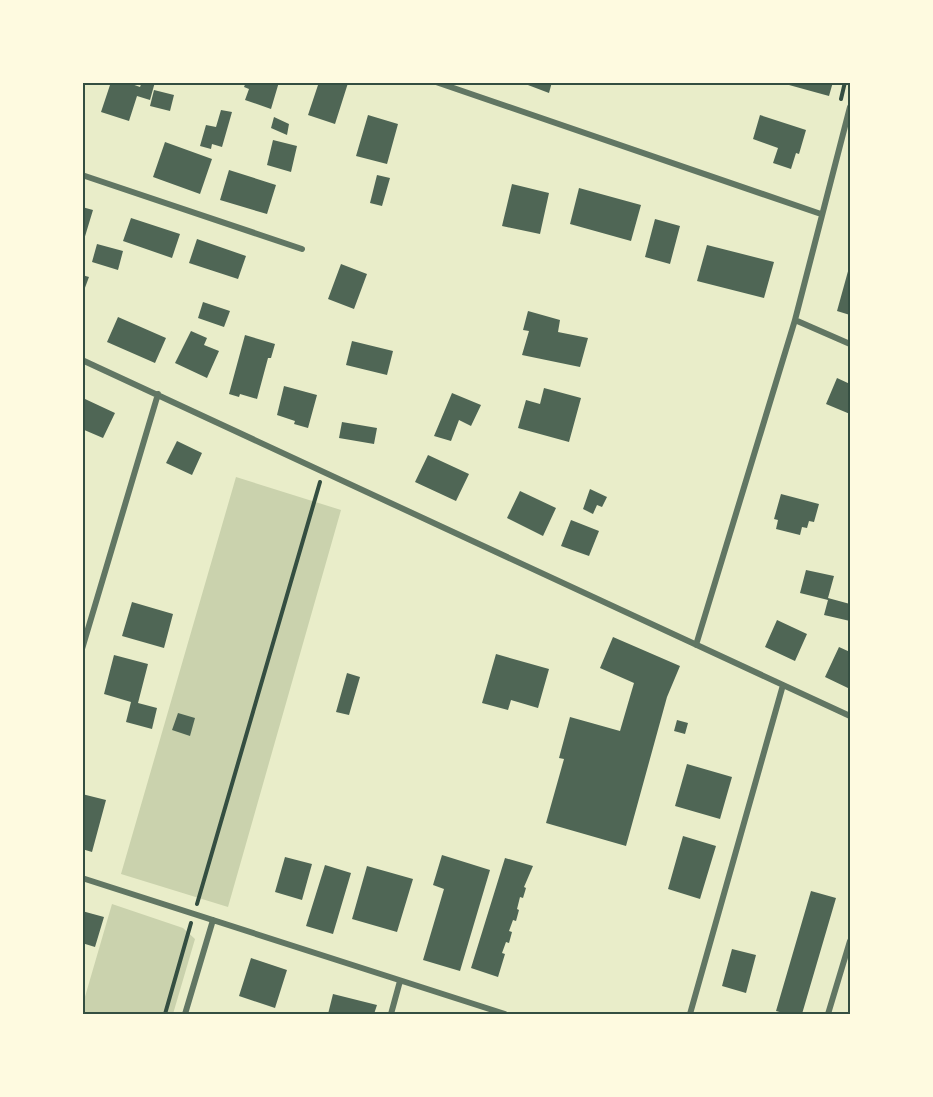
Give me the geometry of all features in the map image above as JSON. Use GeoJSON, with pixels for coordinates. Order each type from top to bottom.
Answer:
{"type":"FeatureCollection","features":[{"type":"Feature","properties":{"kind":"street"},"geometry":{"type":"LineString","coordinates":[[436,82],[822,214]]}},
{"type":"Feature","properties":{"kind":"street"},"geometry":{"type":"LineString","coordinates":[[696,645],[795,320],[850,107]]}},
{"type":"Feature","properties":{"kind":"street"},"geometry":{"type":"LineString","coordinates":[[82,175],[302,249]]}},
{"type":"Feature","properties":{"kind":"street"},"geometry":{"type":"LineString","coordinates":[[795,320],[850,344]]}},
{"type":"Feature","properties":{"kind":"street"},"geometry":{"type":"LineString","coordinates":[[82,360],[850,716]]}},
{"type":"Feature","properties":{"kind":"street"},"geometry":{"type":"LineString","coordinates":[[82,649],[158,394]]}},
{"type":"Feature","properties":{"kind":"street"},"geometry":{"type":"LineString","coordinates":[[690,1014],[783,685]]}},
{"type":"Feature","properties":{"kind":"street"},"geometry":{"type":"LineString","coordinates":[[82,878],[505,1014]]}},
{"type":"Feature","properties":{"kind":"street"},"geometry":{"type":"LineString","coordinates":[[185,1014],[213,920]]}},
{"type":"Feature","properties":{"kind":"street"},"geometry":{"type":"LineString","coordinates":[[828,1014],[850,940]]}},
{"type":"Feature","properties":{"kind":"street"},"geometry":{"type":"LineString","coordinates":[[391,1014],[400,981]]}},
{"type":"Feature","properties":{"kind":"path"},"geometry":{"type":"LineString","coordinates":[[199,898],[323,472]]}},
{"type":"Feature","properties":{"kind":"path"},"geometry":{"type":"LineString","coordinates":[[165,1014],[188,933]]}},
{"type":"Feature","properties":{"kind":"green space"},"geometry":{"type":"Polygon","coordinates":[[[236,477],[341,510],[228,907],[121,874],[236,477]]]}},
{"type":"Feature","properties":{"kind":"green space"},"geometry":{"type":"Polygon","coordinates":[[[112,904],[183,928],[195,939],[173,1014],[83,1014],[82,1007],[112,904]]]}},
{"type":"Feature","properties":{"kind":"building"},"geometry":{"type":"Polygon","coordinates":[[[111,82],[126,82],[140,87],[142,82],[155,82],[150,100],[137,96],[129,121],[101,112],[111,82]]]}},
{"type":"Feature","properties":{"kind":"building"},"geometry":{"type":"Polygon","coordinates":[[[246,82],[279,82],[271,109],[245,100],[249,89],[244,87],[246,82]]]}},
{"type":"Feature","properties":{"kind":"building"},"geometry":{"type":"Polygon","coordinates":[[[319,82],[348,83],[335,124],[308,115],[319,82]]]}},
{"type":"Feature","properties":{"kind":"building"},"geometry":{"type":"Polygon","coordinates":[[[520,82],[552,82],[549,93],[520,82]]]}},
{"type":"Feature","properties":{"kind":"building"},"geometry":{"type":"Polygon","coordinates":[[[790,82],[833,82],[829,96],[789,85],[790,82]]]}},
{"type":"Feature","properties":{"kind":"building"},"geometry":{"type":"Polygon","coordinates":[[[154,90],[174,95],[170,111],[150,106],[154,90]]]}},
{"type":"Feature","properties":{"kind":"building"},"geometry":{"type":"Polygon","coordinates":[[[221,110],[232,112],[222,147],[212,144],[211,149],[200,146],[206,125],[216,127],[221,110]]]}},
{"type":"Feature","properties":{"kind":"building"},"geometry":{"type":"Polygon","coordinates":[[[368,115],[398,124],[387,164],[356,156],[368,115]]]}},
{"type":"Feature","properties":{"kind":"building"},"geometry":{"type":"Polygon","coordinates":[[[760,115],[806,130],[799,154],[796,153],[791,169],[773,163],[778,148],[753,139],[760,115]]]}},
{"type":"Feature","properties":{"kind":"building"},"geometry":{"type":"Polygon","coordinates":[[[274,117],[289,124],[287,135],[271,128],[274,117]]]}},
{"type":"Feature","properties":{"kind":"building"},"geometry":{"type":"Polygon","coordinates":[[[273,140],[297,146],[291,172],[267,165],[273,140]]]}},
{"type":"Feature","properties":{"kind":"building"},"geometry":{"type":"Polygon","coordinates":[[[165,142],[212,159],[200,194],[153,177],[165,142]]]}},
{"type":"Feature","properties":{"kind":"building"},"geometry":{"type":"Polygon","coordinates":[[[229,170],[276,185],[267,214],[220,200],[229,170]]]}},
{"type":"Feature","properties":{"kind":"building"},"geometry":{"type":"Polygon","coordinates":[[[377,175],[390,178],[382,206],[370,203],[377,175]]]}},
{"type":"Feature","properties":{"kind":"building"},"geometry":{"type":"Polygon","coordinates":[[[512,184],[549,193],[540,234],[502,226],[512,184]]]}},
{"type":"Feature","properties":{"kind":"building"},"geometry":{"type":"Polygon","coordinates":[[[579,188],[641,205],[631,241],[570,224],[579,188]]]}},
{"type":"Feature","properties":{"kind":"building"},"geometry":{"type":"Polygon","coordinates":[[[82,207],[93,210],[83,243],[82,242],[82,207]]]}},
{"type":"Feature","properties":{"kind":"building"},"geometry":{"type":"Polygon","coordinates":[[[131,218],[180,234],[172,258],[123,241],[131,218]]]}},
{"type":"Feature","properties":{"kind":"building"},"geometry":{"type":"Polygon","coordinates":[[[655,219],[680,226],[670,264],[645,257],[655,219]]]}},
{"type":"Feature","properties":{"kind":"building"},"geometry":{"type":"Polygon","coordinates":[[[197,239],[246,256],[238,279],[189,263],[197,239]]]}},
{"type":"Feature","properties":{"kind":"building"},"geometry":{"type":"Polygon","coordinates":[[[97,244],[123,251],[118,270],[92,262],[97,244]]]}},
{"type":"Feature","properties":{"kind":"building"},"geometry":{"type":"Polygon","coordinates":[[[707,245],[774,262],[764,298],[697,281],[707,245]]]}},
{"type":"Feature","properties":{"kind":"building"},"geometry":{"type":"Polygon","coordinates":[[[341,264],[367,274],[354,309],[328,299],[341,264]]]}},
{"type":"Feature","properties":{"kind":"building"},"geometry":{"type":"Polygon","coordinates":[[[850,264],[850,315],[837,311],[850,264]]]}},
{"type":"Feature","properties":{"kind":"building"},"geometry":{"type":"Polygon","coordinates":[[[82,275],[89,277],[83,293],[82,293],[82,275]]]}},
{"type":"Feature","properties":{"kind":"building"},"geometry":{"type":"Polygon","coordinates":[[[203,302],[230,311],[224,327],[198,318],[203,302]]]}},
{"type":"Feature","properties":{"kind":"building"},"geometry":{"type":"Polygon","coordinates":[[[528,311],[560,320],[558,332],[588,338],[580,367],[522,355],[529,331],[523,330],[528,311]]]}},
{"type":"Feature","properties":{"kind":"building"},"geometry":{"type":"Polygon","coordinates":[[[118,317],[166,338],[155,363],[107,342],[118,317]]]}},
{"type":"Feature","properties":{"kind":"building"},"geometry":{"type":"Polygon","coordinates":[[[191,331],[207,338],[204,345],[219,351],[207,378],[175,363],[191,331]]]}},
{"type":"Feature","properties":{"kind":"building"},"geometry":{"type":"Polygon","coordinates":[[[245,335],[275,344],[271,358],[268,358],[257,399],[240,394],[239,397],[229,394],[245,335]]]}},
{"type":"Feature","properties":{"kind":"building"},"geometry":{"type":"Polygon","coordinates":[[[352,341],[393,351],[387,375],[346,365],[352,341]]]}},
{"type":"Feature","properties":{"kind":"building"},"geometry":{"type":"Polygon","coordinates":[[[837,378],[850,384],[850,414],[826,404],[837,378]]]}},
{"type":"Feature","properties":{"kind":"building"},"geometry":{"type":"Polygon","coordinates":[[[284,386],[317,395],[308,428],[277,415],[284,386]]]}},
{"type":"Feature","properties":{"kind":"building"},"geometry":{"type":"Polygon","coordinates":[[[544,388],[581,398],[569,442],[518,428],[526,400],[540,404],[544,388]]]}},
{"type":"Feature","properties":{"kind":"building"},"geometry":{"type":"Polygon","coordinates":[[[452,393],[481,405],[471,426],[459,420],[451,441],[434,436],[452,393]]]}},
{"type":"Feature","properties":{"kind":"building"},"geometry":{"type":"Polygon","coordinates":[[[85,399],[115,413],[103,438],[82,429],[82,404],[85,399]]]}},
{"type":"Feature","properties":{"kind":"building"},"geometry":{"type":"Polygon","coordinates":[[[342,422],[377,428],[374,444],[339,438],[342,422]]]}},
{"type":"Feature","properties":{"kind":"building"},"geometry":{"type":"Polygon","coordinates":[[[177,441],[202,453],[192,475],[166,463],[177,441]]]}},
{"type":"Feature","properties":{"kind":"building"},"geometry":{"type":"Polygon","coordinates":[[[428,455],[469,474],[456,501],[415,482],[428,455]]]}},
{"type":"Feature","properties":{"kind":"building"},"geometry":{"type":"Polygon","coordinates":[[[590,489],[607,497],[602,507],[597,505],[593,514],[583,509],[590,489]]]}},
{"type":"Feature","properties":{"kind":"building"},"geometry":{"type":"Polygon","coordinates":[[[520,491],[556,508],[543,536],[507,518],[520,491]]]}},
{"type":"Feature","properties":{"kind":"building"},"geometry":{"type":"Polygon","coordinates":[[[781,494],[819,504],[814,522],[809,521],[807,528],[802,527],[800,535],[776,529],[778,520],[774,519],[781,494]]]}},
{"type":"Feature","properties":{"kind":"building"},"geometry":{"type":"Polygon","coordinates":[[[571,520],[599,531],[589,556],[561,546],[571,520]]]}},
{"type":"Feature","properties":{"kind":"building"},"geometry":{"type":"Polygon","coordinates":[[[806,570],[834,576],[828,598],[850,604],[850,621],[824,615],[828,600],[800,593],[806,570]]]}},
{"type":"Feature","properties":{"kind":"building"},"geometry":{"type":"Polygon","coordinates":[[[132,602],[173,614],[164,648],[122,636],[132,602]]]}},
{"type":"Feature","properties":{"kind":"building"},"geometry":{"type":"Polygon","coordinates":[[[777,620],[807,634],[795,661],[765,647],[777,620]]]}},
{"type":"Feature","properties":{"kind":"building"},"geometry":{"type":"Polygon","coordinates":[[[613,637],[680,666],[667,697],[626,846],[546,823],[564,759],[559,758],[570,717],[620,731],[634,683],[600,668],[613,637]]]}},
{"type":"Feature","properties":{"kind":"building"},"geometry":{"type":"Polygon","coordinates":[[[839,647],[850,652],[850,689],[825,677],[839,647]]]}},
{"type":"Feature","properties":{"kind":"building"},"geometry":{"type":"Polygon","coordinates":[[[496,654],[549,669],[538,708],[511,700],[508,710],[482,703],[496,654]]]}},
{"type":"Feature","properties":{"kind":"building"},"geometry":{"type":"Polygon","coordinates":[[[114,655],[148,664],[138,703],[157,708],[152,729],[126,722],[131,702],[104,694],[114,655]]]}},
{"type":"Feature","properties":{"kind":"building"},"geometry":{"type":"Polygon","coordinates":[[[347,673],[360,677],[349,715],[336,712],[347,673]]]}},
{"type":"Feature","properties":{"kind":"building"},"geometry":{"type":"Polygon","coordinates":[[[178,713],[195,718],[190,736],[172,730],[178,713]]]}},
{"type":"Feature","properties":{"kind":"building"},"geometry":{"type":"Polygon","coordinates":[[[677,720],[688,723],[685,734],[674,731],[677,720]]]}},
{"type":"Feature","properties":{"kind":"building"},"geometry":{"type":"Polygon","coordinates":[[[687,764],[732,777],[720,819],[675,806],[687,764]]]}},
{"type":"Feature","properties":{"kind":"building"},"geometry":{"type":"Polygon","coordinates":[[[82,794],[106,800],[92,852],[82,849],[82,794]]]}},
{"type":"Feature","properties":{"kind":"building"},"geometry":{"type":"Polygon","coordinates":[[[683,836],[716,846],[700,899],[668,889],[683,836]]]}},
{"type":"Feature","properties":{"kind":"building"},"geometry":{"type":"Polygon","coordinates":[[[442,855],[490,870],[460,971],[423,960],[444,889],[433,885],[442,855]]]}},
{"type":"Feature","properties":{"kind":"building"},"geometry":{"type":"Polygon","coordinates":[[[285,857],[312,864],[302,900],[275,892],[285,857]]]}},
{"type":"Feature","properties":{"kind":"building"},"geometry":{"type":"Polygon","coordinates":[[[505,858],[533,866],[524,887],[526,888],[523,898],[520,897],[516,921],[513,920],[509,931],[512,932],[509,943],[506,942],[502,953],[505,954],[498,977],[471,968],[505,858]]]}},
{"type":"Feature","properties":{"kind":"building"},"geometry":{"type":"Polygon","coordinates":[[[325,865],[351,873],[333,934],[306,926],[325,865]]]}},
{"type":"Feature","properties":{"kind":"building"},"geometry":{"type":"Polygon","coordinates":[[[367,866],[413,879],[397,932],[352,919],[367,866]]]}},
{"type":"Feature","properties":{"kind":"building"},"geometry":{"type":"Polygon","coordinates":[[[811,891],[836,898],[802,1014],[787,1014],[776,1011],[811,891]]]}},
{"type":"Feature","properties":{"kind":"building"},"geometry":{"type":"Polygon","coordinates":[[[82,911],[104,917],[95,947],[82,943],[82,911]]]}},
{"type":"Feature","properties":{"kind":"building"},"geometry":{"type":"Polygon","coordinates":[[[732,949],[756,955],[746,993],[722,986],[732,949]]]}},
{"type":"Feature","properties":{"kind":"building"},"geometry":{"type":"Polygon","coordinates":[[[251,958],[287,970],[275,1008],[239,996],[251,958]]]}},
{"type":"Feature","properties":{"kind":"building"},"geometry":{"type":"Polygon","coordinates":[[[333,994],[377,1005],[374,1014],[328,1014],[333,994]]]}}]}
